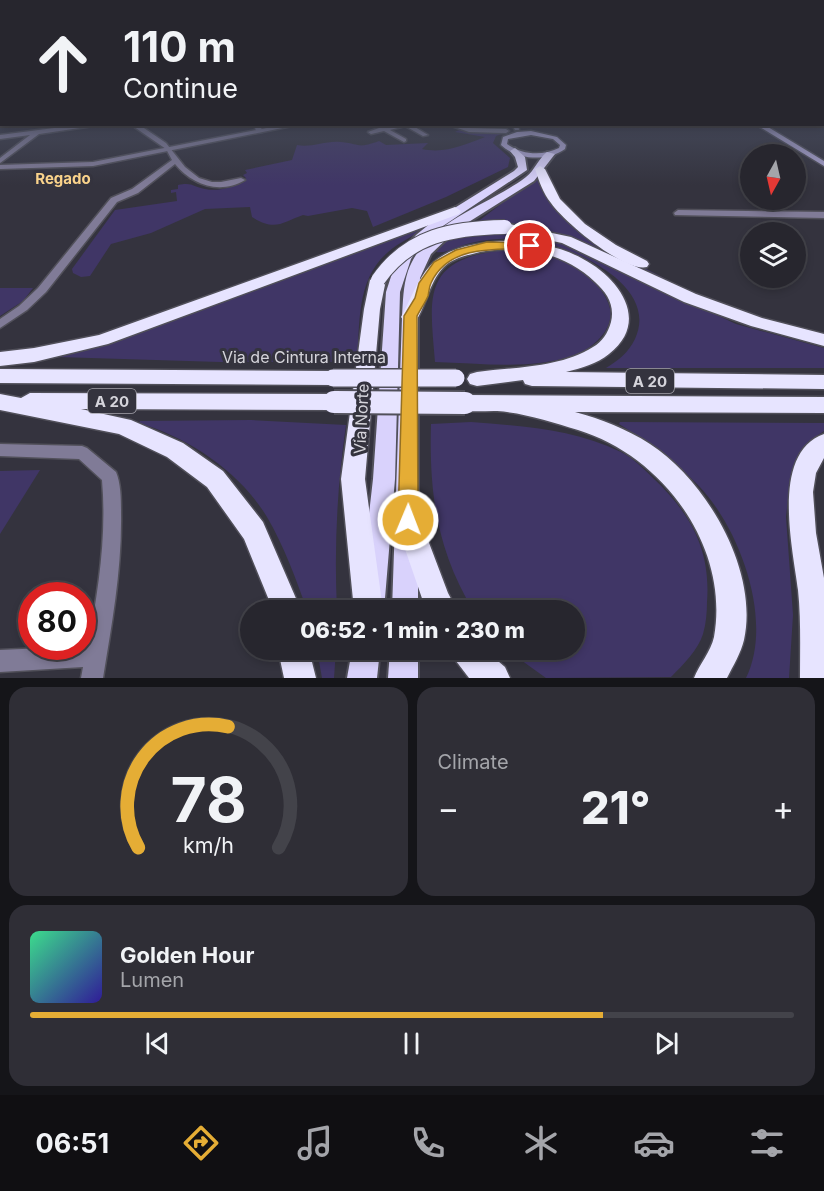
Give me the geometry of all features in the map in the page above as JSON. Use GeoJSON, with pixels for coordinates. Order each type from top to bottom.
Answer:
{"type":"FeatureCollection","features":[{"type":"Feature","properties":{"kind":"highway","name":"Via Norte"},"geometry":{"type":"LineString","coordinates":[[370,600],[384,479],[393,292],[404,258],[420,238],[455,211],[523,168],[523,162],[515,151]]}},
{"type":"Feature","properties":{"kind":"highway"},"geometry":{"type":"LineString","coordinates":[[405,600],[410,316],[412,282],[417,266],[426,249],[446,232],[532,177],[550,154]]}},
{"type":"Feature","properties":{"kind":"highway"},"geometry":{"type":"LineString","coordinates":[[540,169],[544,185],[560,207],[585,230],[636,261],[690,287],[793,322],[824,330]]}},
{"type":"Feature","properties":{"kind":"highway"},"geometry":{"type":"LineString","coordinates":[[0,359],[34,355],[102,340],[455,211]]}},
{"type":"Feature","properties":{"kind":"highway"},"geometry":{"type":"LineString","coordinates":[[368,600],[353,478],[372,309],[378,280],[394,258],[429,238],[460,230],[505,227],[566,240],[690,298],[757,322],[824,340]]}},
{"type":"Feature","properties":{"kind":"highway"},"geometry":{"type":"LineString","coordinates":[[410,316],[421,298],[425,283],[438,264],[460,252],[487,245],[514,244],[546,248],[572,258],[595,271],[617,295],[622,315],[614,339],[598,353],[574,363],[477,379]]}},
{"type":"Feature","properties":{"kind":"highway","name":"Via de Cintura Interna"},"geometry":{"type":"LineString","coordinates":[[0,376],[824,382]]}},
{"type":"Feature","properties":{"kind":"highway"},"geometry":{"type":"LineString","coordinates":[[0,402],[123,426],[175,450],[215,479],[254,531],[282,600]]}},
{"type":"Feature","properties":{"kind":"highway","name":"A 20"},"geometry":{"type":"LineString","coordinates":[[0,402],[824,405]]}},
{"type":"Feature","properties":{"kind":"highway"},"geometry":{"type":"LineString","coordinates":[[506,403],[585,424],[620,437],[653,460],[683,487],[706,520],[724,566],[731,604],[729,638],[710,678]]}},
{"type":"Feature","properties":{"kind":"highway"},"geometry":{"type":"LineString","coordinates":[[816,678],[812,592],[800,515],[804,469],[824,443]]}},
{"type":"Feature","properties":{"kind":"highway"},"geometry":{"type":"LineString","coordinates":[[408,520],[436,600]]}},
{"type":"Feature","properties":{"kind":"highway"},"geometry":{"type":"LineString","coordinates":[[296,660],[300,678]]}},
{"type":"Feature","properties":{"kind":"highway"},"geometry":{"type":"LineString","coordinates":[[363,678],[365,660]]}},
{"type":"Feature","properties":{"kind":"highway"},"geometry":{"type":"LineString","coordinates":[[403,678],[404,660]]}},
{"type":"Feature","properties":{"kind":"highway"},"geometry":{"type":"LineString","coordinates":[[474,660],[494,678]]}},
{"type":"Feature","properties":{"kind":"main road"},"geometry":{"type":"LineString","coordinates":[[761,126],[824,164]]}},
{"type":"Feature","properties":{"kind":"main road"},"geometry":{"type":"LineString","coordinates":[[516,129],[555,138],[563,145],[557,152],[550,154],[515,151],[508,148],[503,141],[516,129]]}},
{"type":"Feature","properties":{"kind":"street"},"geometry":{"type":"LineString","coordinates":[[0,162],[44,126]]}},
{"type":"Feature","properties":{"kind":"street"},"geometry":{"type":"LineString","coordinates":[[0,137],[35,135],[91,126]]}},
{"type":"Feature","properties":{"kind":"street"},"geometry":{"type":"LineString","coordinates":[[136,126],[169,149],[175,161],[201,184],[219,185],[241,180]]}},
{"type":"Feature","properties":{"kind":"street"},"geometry":{"type":"LineString","coordinates":[[0,167],[93,164],[261,128],[280,126]]}},
{"type":"Feature","properties":{"kind":"street"},"geometry":{"type":"LineString","coordinates":[[379,126],[404,140]]}},
{"type":"Feature","properties":{"kind":"street"},"geometry":{"type":"LineString","coordinates":[[371,132],[400,126]]}},
{"type":"Feature","properties":{"kind":"street"},"geometry":{"type":"LineString","coordinates":[[408,126],[425,135]]}},
{"type":"Feature","properties":{"kind":"street"},"geometry":{"type":"LineString","coordinates":[[454,126],[462,129],[499,129]]}},
{"type":"Feature","properties":{"kind":"street"},"geometry":{"type":"LineString","coordinates":[[0,324],[23,308],[42,290],[70,259],[114,200],[135,191],[175,161]]}},
{"type":"Feature","properties":{"kind":"street"},"geometry":{"type":"LineString","coordinates":[[678,213],[824,215]]}},
{"type":"Feature","properties":{"kind":"street"},"geometry":{"type":"LineString","coordinates":[[0,450],[82,453],[110,477],[113,504],[113,548],[96,656]]}},
{"type":"Feature","properties":{"kind":"street"},"geometry":{"type":"LineString","coordinates":[[0,661],[19,660]]}},
{"type":"Feature","properties":{"kind":"street"},"geometry":{"type":"LineString","coordinates":[[92,678],[95,660]]}},
{"type":"Feature","properties":{"kind":"shaded area"},"geometry":{"type":"Polygon","coordinates":[[[459,130],[504,133],[496,136],[493,143],[510,158],[508,167],[446,197],[373,227],[367,211],[352,208],[303,215],[273,225],[260,222],[252,217],[250,207],[205,209],[151,233],[111,244],[90,276],[81,277],[73,273],[72,269],[115,210],[177,201],[176,192],[171,193],[171,190],[178,189],[178,185],[190,184],[210,190],[232,186],[246,178],[243,175],[247,173],[245,170],[292,160],[297,145],[308,146],[335,142],[363,145],[379,141],[386,145],[428,143],[422,149],[439,150],[454,148],[485,137],[455,132],[459,130]]]}},
{"type":"Feature","properties":{"kind":"shaded area"},"geometry":{"type":"Polygon","coordinates":[[[537,177],[554,207],[617,254],[670,281],[669,283],[599,250],[553,233],[529,227],[476,223],[537,177]]]}},
{"type":"Feature","properties":{"kind":"shaded area"},"geometry":{"type":"Polygon","coordinates":[[[429,224],[387,253],[370,276],[362,304],[357,362],[220,362],[58,357],[141,330],[429,224]]]}},
{"type":"Feature","properties":{"kind":"shaded area"},"geometry":{"type":"Polygon","coordinates":[[[482,233],[514,233],[564,244],[736,324],[824,348],[824,368],[606,368],[619,359],[635,339],[639,319],[635,302],[624,286],[608,272],[568,250],[530,240],[486,240],[445,252],[436,252],[449,238],[482,233]]]}},
{"type":"Feature","properties":{"kind":"shaded area"},"geometry":{"type":"Polygon","coordinates":[[[497,251],[542,255],[556,259],[570,264],[594,281],[607,300],[611,315],[601,337],[582,352],[543,363],[507,365],[435,362],[432,302],[443,274],[455,264],[472,256],[497,251]]]}},
{"type":"Feature","properties":{"kind":"shaded area"},"geometry":{"type":"Polygon","coordinates":[[[0,288],[33,288],[23,301],[0,316],[0,288]]]}},
{"type":"Feature","properties":{"kind":"shaded area"},"geometry":{"type":"Polygon","coordinates":[[[251,420],[346,425],[337,517],[337,600],[303,600],[284,551],[256,500],[211,458],[158,429],[139,423],[140,421],[251,420]]]}},
{"type":"Feature","properties":{"kind":"shaded area"},"geometry":{"type":"Polygon","coordinates":[[[471,422],[510,425],[567,433],[585,438],[621,452],[634,460],[666,491],[678,505],[695,533],[705,565],[707,583],[705,626],[701,640],[690,657],[671,677],[546,678],[521,660],[585,660],[585,600],[468,600],[451,565],[438,521],[432,474],[431,424],[471,422]]]}},
{"type":"Feature","properties":{"kind":"shaded area"},"geometry":{"type":"Polygon","coordinates":[[[620,422],[824,423],[824,431],[808,442],[790,480],[786,517],[793,615],[789,678],[746,678],[754,655],[756,630],[754,604],[748,577],[728,526],[714,504],[690,477],[661,452],[619,424],[620,422]]]}},
{"type":"Feature","properties":{"kind":"shaded area"},"geometry":{"type":"Polygon","coordinates":[[[40,470],[0,534],[0,471],[40,470]]]}},
{"type":"Feature","properties":{"kind":"shaded area"},"geometry":{"type":"Polygon","coordinates":[[[319,660],[335,660],[334,678],[322,678],[319,660]]]}},
{"type":"Feature","properties":{"kind":"district","name":"Regado"},"geometry":{"type":"Point","coordinates":[63,178]}},
{"type":"Feature","properties":{"kind":"route"},"geometry":{"type":"LineString","coordinates":[[408,520],[410,316],[421,298],[425,283],[438,264],[460,252],[487,245],[530,246]]}}]}
